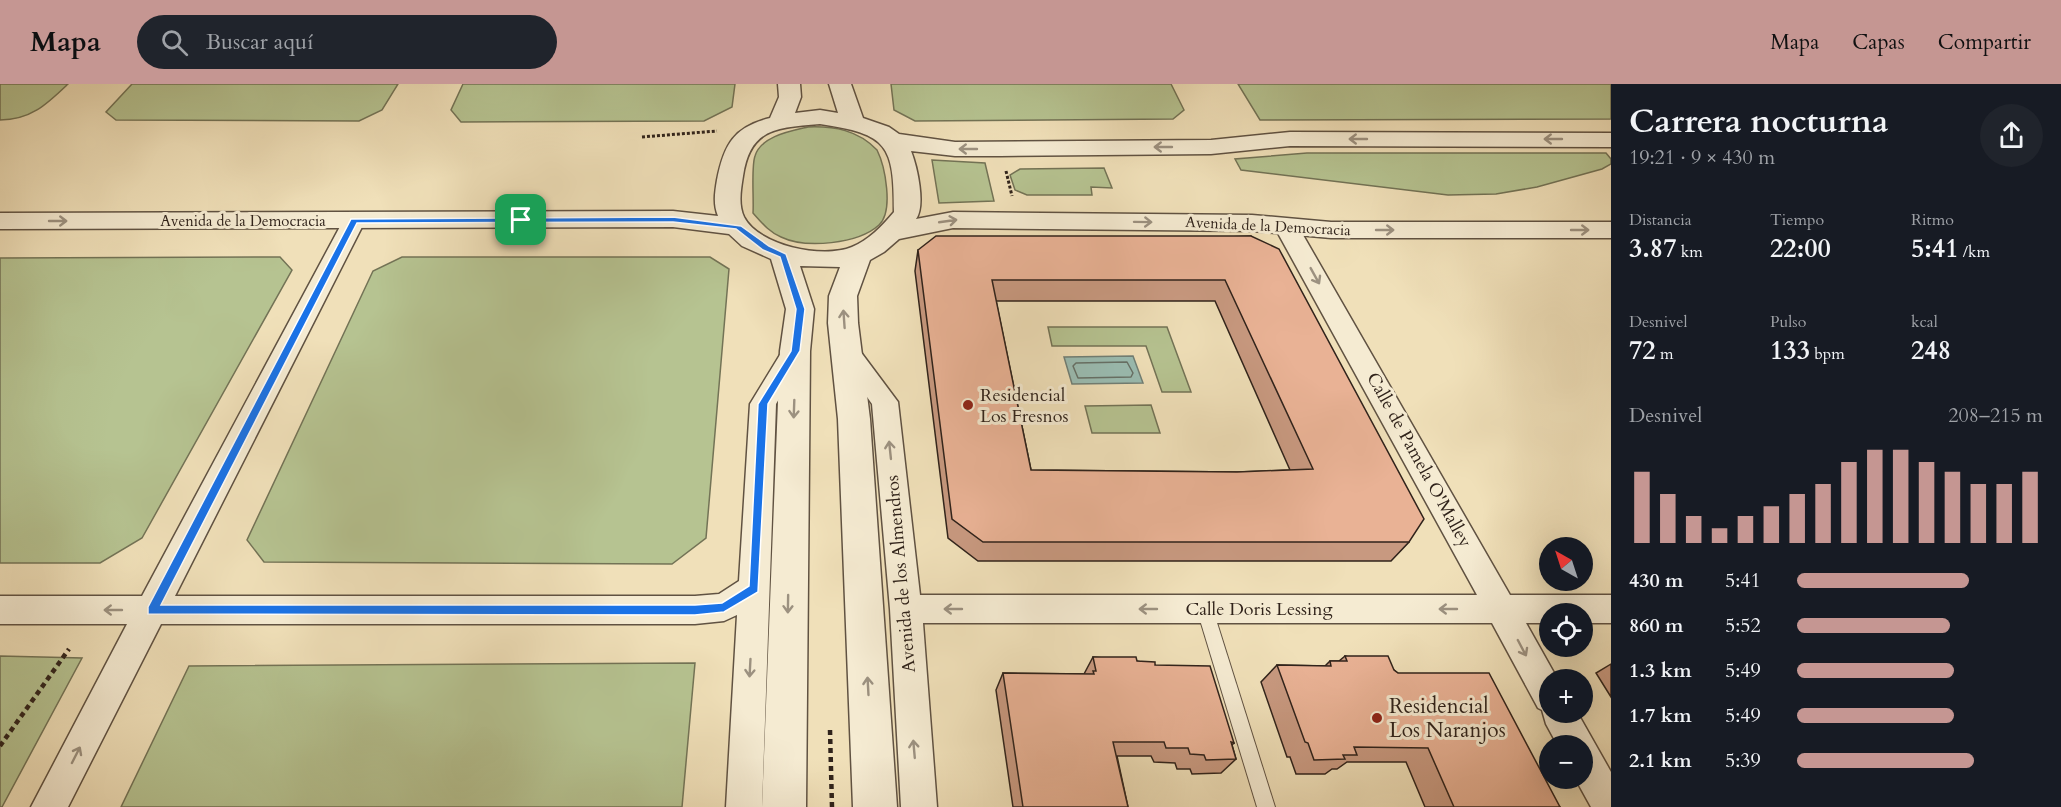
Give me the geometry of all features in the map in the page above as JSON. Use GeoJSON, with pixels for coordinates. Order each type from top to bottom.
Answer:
{"type":"FeatureCollection","features":[{"type":"Feature","properties":{"kind":"street"},"geometry":{"type":"LineString","coordinates":[[780,122],[790,97],[789,84]]}},
{"type":"Feature","properties":{"kind":"street"},"geometry":{"type":"LineString","coordinates":[[840,84],[844,101],[853,121]]}},
{"type":"Feature","properties":{"kind":"street"},"geometry":{"type":"LineString","coordinates":[[893,140],[901,150],[905,163],[907,213],[882,242],[858,255],[832,260],[807,260],[783,255],[766,248],[738,227],[730,216],[727,199],[733,160],[743,139],[780,122],[820,117],[853,121],[893,140],[936,147],[1000,149],[1211,147],[1290,140],[1611,140]]}},
{"type":"Feature","properties":{"kind":"street","name":"Avenida de la Democracia"},"geometry":{"type":"LineString","coordinates":[[0,221],[673,219],[738,227]]}},
{"type":"Feature","properties":{"kind":"street","name":"Avenida de la Democracia"},"geometry":{"type":"LineString","coordinates":[[891,232],[954,220],[1251,223],[1331,230],[1611,230]]}},
{"type":"Feature","properties":{"kind":"street"},"geometry":{"type":"LineString","coordinates":[[49,807],[354,221]]}},
{"type":"Feature","properties":{"kind":"street","name":"Calle de Pamela O'Malley"},"geometry":{"type":"LineString","coordinates":[[1285,226],[1539,677]]}},
{"type":"Feature","properties":{"kind":"street"},"geometry":{"type":"LineString","coordinates":[[783,255],[800,309],[795,351],[784,807]]}},
{"type":"Feature","properties":{"kind":"street","name":"Avenida de los Almendros"},"geometry":{"type":"LineString","coordinates":[[858,255],[843,296],[843,323],[854,419],[875,807]]}},
{"type":"Feature","properties":{"kind":"street"},"geometry":{"type":"LineString","coordinates":[[744,807],[763,404],[795,351]]}},
{"type":"Feature","properties":{"kind":"street","name":"Avenida de los Almendros"},"geometry":{"type":"LineString","coordinates":[[848,353],[885,402],[906,609],[919,807]]}},
{"type":"Feature","properties":{"kind":"street"},"geometry":{"type":"LineString","coordinates":[[0,610],[695,610],[724,607],[754,588]]}},
{"type":"Feature","properties":{"kind":"street","name":"Calle Doris Lessing"},"geometry":{"type":"LineString","coordinates":[[906,609],[1611,609]]}},
{"type":"Feature","properties":{"kind":"street"},"geometry":{"type":"LineString","coordinates":[[1593,775],[1611,807]]}},
{"type":"Feature","properties":{"kind":"lane"},"geometry":{"type":"LineString","coordinates":[[1205,609],[1266,807]]}},
{"type":"Feature","properties":{"kind":"path"},"geometry":{"type":"LineString","coordinates":[[642,137],[686,135],[726,129]]}},
{"type":"Feature","properties":{"kind":"path"},"geometry":{"type":"LineString","coordinates":[[0,746],[69,649]]}},
{"type":"Feature","properties":{"kind":"green space"},"geometry":{"type":"Polygon","coordinates":[[[0,84],[68,84],[38,110],[21,117],[0,120],[0,84]]]}},
{"type":"Feature","properties":{"kind":"green space"},"geometry":{"type":"Polygon","coordinates":[[[132,84],[398,84],[382,110],[359,121],[116,120],[106,112],[132,84]]]}},
{"type":"Feature","properties":{"kind":"green space"},"geometry":{"type":"Polygon","coordinates":[[[463,84],[735,84],[732,107],[704,121],[461,122],[451,110],[463,84]]]}},
{"type":"Feature","properties":{"kind":"green space"},"geometry":{"type":"Polygon","coordinates":[[[891,84],[1171,84],[1184,110],[1173,119],[915,121],[894,110],[891,84]]]}},
{"type":"Feature","properties":{"kind":"green space"},"geometry":{"type":"Polygon","coordinates":[[[1238,84],[1611,84],[1611,119],[1260,120],[1238,84]]]}},
{"type":"Feature","properties":{"kind":"green space"},"geometry":{"type":"Polygon","coordinates":[[[808,127],[827,127],[854,134],[877,150],[883,166],[887,199],[884,218],[870,231],[858,237],[832,243],[804,243],[777,235],[753,213],[753,168],[758,149],[770,139],[808,127]]]}},
{"type":"Feature","properties":{"kind":"green space"},"geometry":{"type":"Polygon","coordinates":[[[1307,153],[1606,153],[1611,159],[1611,164],[1602,169],[1537,187],[1496,194],[1448,195],[1241,170],[1235,159],[1307,153]]]}},
{"type":"Feature","properties":{"kind":"green space"},"geometry":{"type":"Polygon","coordinates":[[[932,160],[985,163],[994,201],[939,203],[932,160]]]}},
{"type":"Feature","properties":{"kind":"green space"},"geometry":{"type":"Polygon","coordinates":[[[1104,168],[1112,188],[1091,187],[1092,195],[1027,195],[1015,190],[1010,175],[1020,169],[1104,168]]]}},
{"type":"Feature","properties":{"kind":"green space"},"geometry":{"type":"Polygon","coordinates":[[[280,257],[292,270],[142,538],[100,563],[0,563],[0,258],[280,257]]]}},
{"type":"Feature","properties":{"kind":"green space"},"geometry":{"type":"Polygon","coordinates":[[[402,257],[710,257],[729,269],[706,538],[672,564],[264,562],[247,540],[373,271],[402,257]]]}},
{"type":"Feature","properties":{"kind":"green space"},"geometry":{"type":"Polygon","coordinates":[[[1048,327],[1167,327],[1191,392],[1162,392],[1146,346],[1052,346],[1048,327]]]}},
{"type":"Feature","properties":{"kind":"green space"},"geometry":{"type":"Polygon","coordinates":[[[1151,405],[1160,433],[1092,433],[1085,406],[1151,405]]]}},
{"type":"Feature","properties":{"kind":"green space"},"geometry":{"type":"Polygon","coordinates":[[[0,656],[82,658],[2,807],[0,807],[0,656]]]}},
{"type":"Feature","properties":{"kind":"green space"},"geometry":{"type":"Polygon","coordinates":[[[695,663],[682,807],[121,807],[189,666],[695,663]]]}},
{"type":"Feature","properties":{"kind":"water"},"geometry":{"type":"Polygon","coordinates":[[[1133,356],[1143,383],[1072,384],[1064,357],[1133,356]]]}},
{"type":"Feature","properties":{"kind":"building","name":"Residencial Los Fresnos"},"geometry":{"type":"Polygon","coordinates":[[[936,236],[1251,236],[1279,249],[1424,519],[1409,542],[983,542],[952,519],[918,250],[936,236]],[[992,280],[1031,470],[1237,472],[1313,469],[1225,280],[992,280]]]}},
{"type":"Feature","properties":{"kind":"building","name":"Residencial Los Naranjos"},"geometry":{"type":"Polygon","coordinates":[[[1345,656],[1388,656],[1394,670],[1398,673],[1489,673],[1539,767],[1539,789],[1550,789],[1560,807],[1454,807],[1428,748],[1354,747],[1357,755],[1343,755],[1345,759],[1314,760],[1308,743],[1305,742],[1277,665],[1331,666],[1330,661],[1347,661],[1345,656]]]}},
{"type":"Feature","properties":{"kind":"building"},"geometry":{"type":"Polygon","coordinates":[[[1093,657],[1136,657],[1137,661],[1155,662],[1155,665],[1210,666],[1234,743],[1231,742],[1236,759],[1206,760],[1204,755],[1190,754],[1188,748],[1166,748],[1164,742],[1113,742],[1128,807],[1023,807],[1003,673],[1094,674],[1093,671],[1096,671],[1093,657]]]}},
{"type":"Feature","properties":{"kind":"place","name":"Residencial Los Fresnos"},"geometry":{"type":"Point","coordinates":[968,405]}},
{"type":"Feature","properties":{"kind":"place","name":"Residencial Los Naranjos"},"geometry":{"type":"Point","coordinates":[1377,718]}},
{"type":"Feature","properties":{"kind":"route"},"geometry":{"type":"LineString","coordinates":[[673,219],[704,222],[738,227],[766,248],[783,255],[800,309],[795,351],[763,404],[754,588],[724,607],[695,610],[152,610],[354,221],[521,220],[673,219]]}}]}
